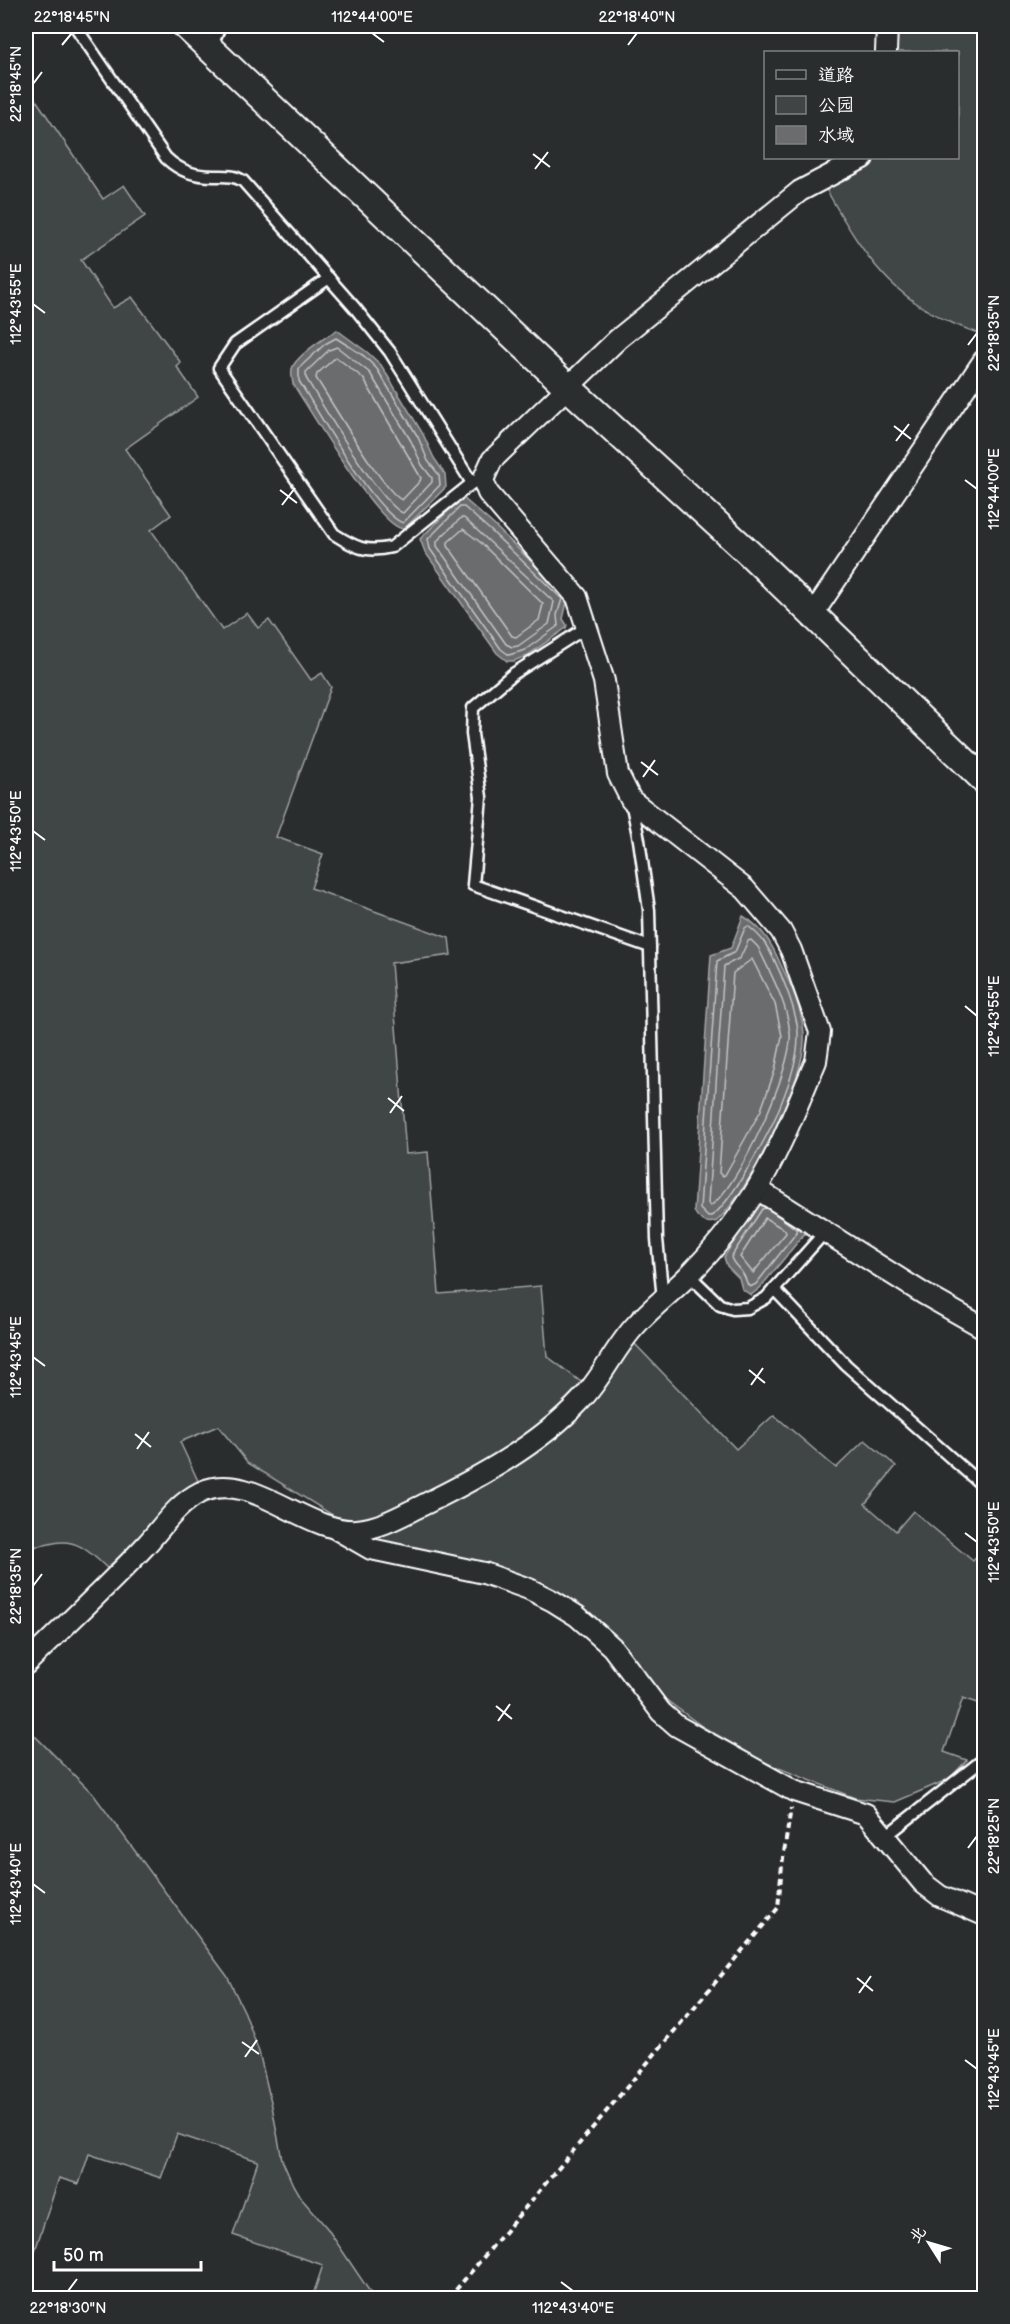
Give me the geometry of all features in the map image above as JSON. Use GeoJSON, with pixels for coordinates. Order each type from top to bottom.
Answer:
{"type":"FeatureCollection","features":[{"type":"Feature","properties":{"kind":"street"},"geometry":{"type":"LineString","coordinates":[[186,26],[215,37],[568,387],[750,554],[984,780]]}},
{"type":"Feature","properties":{"kind":"street"},"geometry":{"type":"LineString","coordinates":[[886,51],[887,26]]}},
{"type":"Feature","properties":{"kind":"street"},"geometry":{"type":"LineString","coordinates":[[336,1529],[356,1530],[384,1524],[479,1478],[563,1418],[602,1375],[635,1326],[689,1275],[712,1249],[757,1189],[773,1159],[816,1061],[820,1032],[791,950],[781,931],[745,889],[631,800],[618,774],[604,681],[574,591],[488,493],[483,480],[478,478],[492,460],[618,339],[800,191],[861,159]]}},
{"type":"Feature","properties":{"kind":"street"},"geometry":{"type":"LineString","coordinates":[[813,615],[984,360]]}},
{"type":"Feature","properties":{"kind":"street"},"geometry":{"type":"LineString","coordinates":[[757,1189],[924,1294],[984,1328]]}},
{"type":"Feature","properties":{"kind":"street"},"geometry":{"type":"LineString","coordinates":[[26,1664],[147,1544],[171,1514],[188,1500],[204,1491],[217,1488],[238,1489],[259,1494],[336,1529],[371,1549],[484,1573],[529,1589],[553,1601],[577,1616],[612,1647],[662,1712],[677,1726],[794,1791],[866,1814],[923,1883],[940,1896],[984,1915]]}},
{"type":"Feature","properties":{"kind":"lane"},"geometry":{"type":"LineString","coordinates":[[75,26],[166,159],[177,168],[191,174],[235,176],[243,181],[328,278],[390,352],[478,478],[392,547],[376,551],[362,549],[334,534],[219,368],[235,344],[328,278]]}},
{"type":"Feature","properties":{"kind":"lane"},"geometry":{"type":"LineString","coordinates":[[587,627],[513,674],[473,708],[472,734],[481,798],[473,885],[650,947]]}},
{"type":"Feature","properties":{"kind":"lane"},"geometry":{"type":"LineString","coordinates":[[631,800],[649,910],[657,1239],[663,1300]]}},
{"type":"Feature","properties":{"kind":"lane"},"geometry":{"type":"LineString","coordinates":[[689,1275],[720,1305],[733,1309],[748,1308],[766,1298],[825,1232]]}},
{"type":"Feature","properties":{"kind":"lane"},"geometry":{"type":"LineString","coordinates":[[774,1288],[846,1365],[984,1487]]}},
{"type":"Feature","properties":{"kind":"lane"},"geometry":{"type":"LineString","coordinates":[[886,1836],[983,1763]]}},
{"type":"Feature","properties":{"kind":"path"},"geometry":{"type":"LineString","coordinates":[[449,2298],[778,1908],[782,1865],[794,1791]]}},
{"type":"Feature","properties":{"kind":"green space"},"geometry":{"type":"Polygon","coordinates":[[[895,26],[984,26],[984,335],[954,324],[929,311],[907,297],[888,280],[857,240],[826,189],[868,159],[959,159],[959,51],[893,51],[895,26]]]}},
{"type":"Feature","properties":{"kind":"green space"},"geometry":{"type":"Polygon","coordinates":[[[26,85],[103,199],[124,185],[145,216],[81,260],[113,308],[132,297],[181,363],[177,367],[198,397],[125,449],[171,515],[151,530],[222,630],[247,613],[258,628],[269,620],[311,680],[322,673],[331,687],[276,837],[323,854],[311,888],[449,938],[451,955],[391,963],[406,1154],[428,1152],[439,1294],[541,1286],[547,1356],[597,1394],[633,1342],[736,1449],[774,1415],[836,1468],[865,1440],[896,1466],[865,1504],[896,1531],[913,1511],[973,1561],[984,1548],[984,1705],[963,1698],[944,1752],[967,1760],[949,1779],[895,1802],[855,1798],[766,1763],[703,1727],[665,1699],[628,1652],[607,1630],[566,1596],[502,1568],[386,1548],[248,1463],[218,1426],[180,1442],[199,1483],[107,1568],[83,1548],[70,1543],[26,1546],[26,85]]]}},
{"type":"Feature","properties":{"kind":"green space"},"geometry":{"type":"Polygon","coordinates":[[[26,1727],[93,1794],[227,1976],[245,2013],[259,2052],[282,2160],[293,2185],[300,2197],[327,2228],[374,2298],[312,2298],[323,2265],[233,2235],[258,2161],[177,2134],[161,2178],[89,2154],[79,2184],[59,2178],[26,2278],[26,1727]]]}},
{"type":"Feature","properties":{"kind":"water"},"geometry":{"type":"Polygon","coordinates":[[[337,330],[381,365],[445,474],[446,487],[404,529],[393,524],[378,510],[345,466],[293,384],[294,364],[312,347],[337,330]]]}},
{"type":"Feature","properties":{"kind":"water"},"geometry":{"type":"Polygon","coordinates":[[[462,497],[494,525],[568,598],[563,619],[567,625],[566,628],[528,655],[514,661],[507,661],[497,653],[425,552],[420,539],[462,497]]]}},
{"type":"Feature","properties":{"kind":"water"},"geometry":{"type":"Polygon","coordinates":[[[743,916],[766,937],[789,982],[803,1024],[803,1052],[787,1104],[760,1160],[745,1185],[717,1221],[706,1222],[701,1220],[694,1211],[711,955],[731,948],[743,916]]]}},
{"type":"Feature","properties":{"kind":"water"},"geometry":{"type":"Polygon","coordinates":[[[760,1201],[803,1227],[805,1233],[760,1288],[751,1295],[742,1289],[739,1278],[727,1266],[724,1257],[760,1201]]]}}]}
